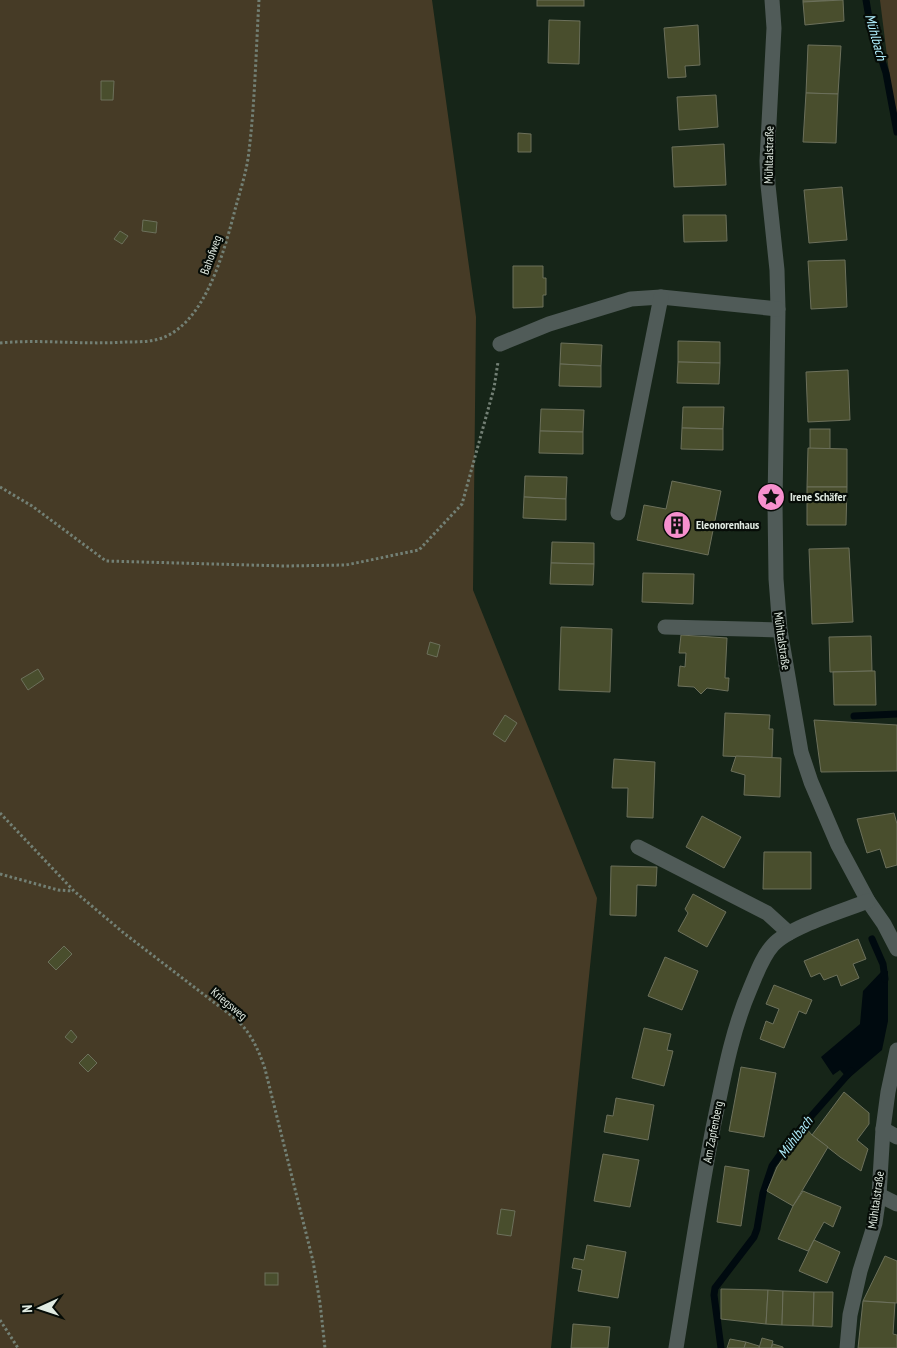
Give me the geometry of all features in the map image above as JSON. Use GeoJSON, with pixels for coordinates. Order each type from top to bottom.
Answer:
{"type":"FeatureCollection","features":[{"type":"Feature","properties":{"kind":"street","name":"Mühltalstraße"},"geometry":{"type":"LineString","coordinates":[[772,0],[774,28],[767,169],[777,270],[775,504],[776,579],[780,630],[801,752],[838,845],[868,901],[884,924],[897,949]]}},
{"type":"Feature","properties":{"kind":"street"},"geometry":{"type":"LineString","coordinates":[[500,344],[549,324],[631,299],[661,298],[778,309]]}},
{"type":"Feature","properties":{"kind":"street"},"geometry":{"type":"LineString","coordinates":[[618,513],[661,298]]}},
{"type":"Feature","properties":{"kind":"street"},"geometry":{"type":"LineString","coordinates":[[665,627],[780,630]]}},
{"type":"Feature","properties":{"kind":"street"},"geometry":{"type":"LineString","coordinates":[[638,847],[766,913],[789,933]]}},
{"type":"Feature","properties":{"kind":"street","name":"Am Zapfenberg"},"geometry":{"type":"LineString","coordinates":[[676,1348],[707,1161],[725,1067],[744,1003],[771,947],[789,933],[868,901]]}},
{"type":"Feature","properties":{"kind":"street","name":"Mühltalstraße"},"geometry":{"type":"LineString","coordinates":[[847,1348],[852,1308],[860,1271],[875,1223],[888,1092],[897,1050]]}},
{"type":"Feature","properties":{"kind":"street"},"geometry":{"type":"LineString","coordinates":[[884,1129],[897,1137]]}},
{"type":"Feature","properties":{"kind":"street"},"geometry":{"type":"LineString","coordinates":[[879,1195],[896,1202]]}},
{"type":"Feature","properties":{"kind":"path","name":"Bahofweg"},"geometry":{"type":"LineString","coordinates":[[0,343],[111,343],[150,340],[168,335],[193,313],[217,267],[246,167],[251,132],[259,0]]}},
{"type":"Feature","properties":{"kind":"path"},"geometry":{"type":"LineString","coordinates":[[0,487],[32,506],[106,561],[276,566],[346,565],[418,550],[462,504],[494,388],[500,344]]}},
{"type":"Feature","properties":{"kind":"path","name":"Kriegsweg"},"geometry":{"type":"LineString","coordinates":[[0,813],[74,891],[125,934],[237,1020],[254,1043],[265,1069],[313,1261],[325,1348]]}},
{"type":"Feature","properties":{"kind":"path"},"geometry":{"type":"LineString","coordinates":[[0,874],[58,890],[74,891]]}},
{"type":"Feature","properties":{"kind":"path"},"geometry":{"type":"LineString","coordinates":[[0,1320],[18,1348]]}},
{"type":"Feature","properties":{"kind":"shaded area"},"geometry":{"type":"Polygon","coordinates":[[[0,0],[432,0],[476,317],[473,590],[597,898],[551,1348],[0,1348],[0,0]]]}},
{"type":"Feature","properties":{"kind":"shaded area"},"geometry":{"type":"Polygon","coordinates":[[[880,0],[897,0],[897,136],[880,0]]]}},
{"type":"Feature","properties":{"kind":"shaded area"},"geometry":{"type":"Polygon","coordinates":[[[888,971],[888,1021],[882,1050],[848,1079],[840,1070],[833,1075],[821,1057],[860,1024],[863,991],[881,972],[888,971]]]}},
{"type":"Feature","properties":{"kind":"building"},"geometry":{"type":"Polygon","coordinates":[[[537,0],[584,0],[584,6],[537,6],[537,0]]]}},
{"type":"Feature","properties":{"kind":"building"},"geometry":{"type":"Polygon","coordinates":[[[803,0],[833,0],[803,2],[803,0]]]}},
{"type":"Feature","properties":{"kind":"building"},"geometry":{"type":"Polygon","coordinates":[[[843,0],[844,21],[805,25],[803,2],[843,0]]]}},
{"type":"Feature","properties":{"kind":"building"},"geometry":{"type":"Polygon","coordinates":[[[549,20],[580,21],[579,64],[548,63],[549,20]]]}},
{"type":"Feature","properties":{"kind":"building"},"geometry":{"type":"Polygon","coordinates":[[[698,25],[700,65],[685,66],[686,77],[668,78],[664,28],[698,25]]]}},
{"type":"Feature","properties":{"kind":"building"},"geometry":{"type":"Polygon","coordinates":[[[808,45],[841,46],[838,94],[806,93],[808,45]]]}},
{"type":"Feature","properties":{"kind":"building"},"geometry":{"type":"Polygon","coordinates":[[[101,81],[114,81],[113,100],[101,100],[101,81]]]}},
{"type":"Feature","properties":{"kind":"building"},"geometry":{"type":"Polygon","coordinates":[[[806,93],[838,94],[836,143],[803,142],[806,93]]]}},
{"type":"Feature","properties":{"kind":"building"},"geometry":{"type":"Polygon","coordinates":[[[716,95],[718,127],[679,130],[677,97],[716,95]]]}},
{"type":"Feature","properties":{"kind":"building"},"geometry":{"type":"Polygon","coordinates":[[[518,133],[531,134],[531,152],[518,152],[518,133]]]}},
{"type":"Feature","properties":{"kind":"building"},"geometry":{"type":"Polygon","coordinates":[[[724,144],[726,185],[674,187],[672,147],[724,144]]]}},
{"type":"Feature","properties":{"kind":"building"},"geometry":{"type":"Polygon","coordinates":[[[842,187],[847,240],[809,243],[804,190],[842,187]]]}},
{"type":"Feature","properties":{"kind":"building"},"geometry":{"type":"Polygon","coordinates":[[[683,215],[726,215],[727,241],[684,242],[683,215]]]}},
{"type":"Feature","properties":{"kind":"building"},"geometry":{"type":"Polygon","coordinates":[[[143,220],[157,222],[156,233],[142,231],[143,220]]]}},
{"type":"Feature","properties":{"kind":"building"},"geometry":{"type":"Polygon","coordinates":[[[120,231],[128,236],[122,244],[114,239],[120,231]]]}},
{"type":"Feature","properties":{"kind":"building"},"geometry":{"type":"Polygon","coordinates":[[[845,260],[847,307],[811,309],[808,261],[845,260]]]}},
{"type":"Feature","properties":{"kind":"building"},"geometry":{"type":"Polygon","coordinates":[[[513,266],[543,266],[543,278],[546,278],[546,295],[543,295],[543,307],[513,308],[513,266]]]}},
{"type":"Feature","properties":{"kind":"building"},"geometry":{"type":"Polygon","coordinates":[[[678,341],[720,342],[720,363],[678,362],[678,341]]]}},
{"type":"Feature","properties":{"kind":"building"},"geometry":{"type":"Polygon","coordinates":[[[561,343],[602,345],[601,366],[560,364],[561,343]]]}},
{"type":"Feature","properties":{"kind":"building"},"geometry":{"type":"Polygon","coordinates":[[[678,362],[720,363],[719,384],[677,383],[678,362]]]}},
{"type":"Feature","properties":{"kind":"building"},"geometry":{"type":"Polygon","coordinates":[[[560,364],[601,366],[601,387],[559,386],[560,364]]]}},
{"type":"Feature","properties":{"kind":"building"},"geometry":{"type":"Polygon","coordinates":[[[848,370],[850,420],[808,422],[806,372],[848,370]]]}},
{"type":"Feature","properties":{"kind":"building"},"geometry":{"type":"Polygon","coordinates":[[[683,407],[724,407],[723,429],[682,428],[683,407]]]}},
{"type":"Feature","properties":{"kind":"building"},"geometry":{"type":"Polygon","coordinates":[[[541,409],[584,410],[583,432],[540,431],[541,409]]]}},
{"type":"Feature","properties":{"kind":"building"},"geometry":{"type":"Polygon","coordinates":[[[682,428],[723,429],[723,450],[681,449],[682,428]]]}},
{"type":"Feature","properties":{"kind":"building"},"geometry":{"type":"Polygon","coordinates":[[[810,429],[830,429],[830,449],[810,449],[810,429]]]}},
{"type":"Feature","properties":{"kind":"building"},"geometry":{"type":"Polygon","coordinates":[[[540,431],[583,432],[583,454],[539,453],[540,431]]]}},
{"type":"Feature","properties":{"kind":"building"},"geometry":{"type":"Polygon","coordinates":[[[808,448],[847,449],[847,487],[807,487],[808,448]]]}},
{"type":"Feature","properties":{"kind":"building"},"geometry":{"type":"Polygon","coordinates":[[[525,476],[567,477],[566,499],[524,497],[525,476]]]}},
{"type":"Feature","properties":{"kind":"building","name":"Eleonorenhaus"},"geometry":{"type":"Polygon","coordinates":[[[672,481],[721,491],[708,555],[637,540],[644,505],[666,509],[672,481]]]}},
{"type":"Feature","properties":{"kind":"building"},"geometry":{"type":"Polygon","coordinates":[[[807,487],[847,487],[846,525],[807,525],[807,487]]]}},
{"type":"Feature","properties":{"kind":"building"},"geometry":{"type":"Polygon","coordinates":[[[524,497],[566,499],[566,520],[523,518],[524,497]]]}},
{"type":"Feature","properties":{"kind":"building"},"geometry":{"type":"Polygon","coordinates":[[[552,542],[594,543],[594,564],[551,563],[552,542]]]}},
{"type":"Feature","properties":{"kind":"building"},"geometry":{"type":"Polygon","coordinates":[[[849,548],[853,622],[812,624],[809,549],[849,548]]]}},
{"type":"Feature","properties":{"kind":"building"},"geometry":{"type":"Polygon","coordinates":[[[551,563],[594,564],[593,585],[550,584],[551,563]]]}},
{"type":"Feature","properties":{"kind":"building"},"geometry":{"type":"Polygon","coordinates":[[[643,573],[694,574],[693,604],[642,602],[643,573]]]}},
{"type":"Feature","properties":{"kind":"building"},"geometry":{"type":"Polygon","coordinates":[[[561,627],[612,629],[610,692],[559,690],[561,627]]]}},
{"type":"Feature","properties":{"kind":"building"},"geometry":{"type":"Polygon","coordinates":[[[681,635],[727,638],[725,678],[729,678],[728,691],[707,688],[701,694],[694,687],[678,686],[680,666],[685,667],[686,653],[679,653],[681,635]]]}},
{"type":"Feature","properties":{"kind":"building"},"geometry":{"type":"Polygon","coordinates":[[[871,636],[872,671],[830,672],[829,637],[871,636]]]}},
{"type":"Feature","properties":{"kind":"building"},"geometry":{"type":"Polygon","coordinates":[[[430,642],[440,645],[437,657],[427,654],[430,642]]]}},
{"type":"Feature","properties":{"kind":"building"},"geometry":{"type":"Polygon","coordinates":[[[38,669],[44,679],[28,690],[21,679],[38,669]]]}},
{"type":"Feature","properties":{"kind":"building"},"geometry":{"type":"Polygon","coordinates":[[[875,671],[876,705],[834,705],[833,672],[875,671]]]}},
{"type":"Feature","properties":{"kind":"building"},"geometry":{"type":"Polygon","coordinates":[[[725,713],[770,715],[769,729],[773,729],[772,758],[723,756],[725,713]]]}},
{"type":"Feature","properties":{"kind":"building"},"geometry":{"type":"Polygon","coordinates":[[[505,715],[517,723],[505,742],[493,734],[505,715]]]}},
{"type":"Feature","properties":{"kind":"building"},"geometry":{"type":"Polygon","coordinates":[[[814,720],[897,725],[897,771],[821,772],[814,720]]]}},
{"type":"Feature","properties":{"kind":"building"},"geometry":{"type":"Polygon","coordinates":[[[736,756],[781,758],[780,797],[744,795],[745,775],[731,771],[736,756]]]}},
{"type":"Feature","properties":{"kind":"building"},"geometry":{"type":"Polygon","coordinates":[[[614,759],[655,762],[653,818],[627,817],[628,788],[612,788],[614,759]]]}},
{"type":"Feature","properties":{"kind":"building"},"geometry":{"type":"Polygon","coordinates":[[[894,813],[897,824],[897,865],[886,868],[880,849],[867,853],[857,819],[894,813]]]}},
{"type":"Feature","properties":{"kind":"building"},"geometry":{"type":"Polygon","coordinates":[[[702,816],[741,837],[724,868],[686,847],[702,816]]]}},
{"type":"Feature","properties":{"kind":"building"},"geometry":{"type":"Polygon","coordinates":[[[764,852],[811,852],[811,889],[763,889],[764,852]]]}},
{"type":"Feature","properties":{"kind":"building"},"geometry":{"type":"Polygon","coordinates":[[[611,866],[657,867],[656,886],[637,885],[636,916],[610,915],[611,866]]]}},
{"type":"Feature","properties":{"kind":"building"},"geometry":{"type":"Polygon","coordinates":[[[693,894],[726,912],[707,947],[678,931],[688,913],[685,909],[693,894]]]}},
{"type":"Feature","properties":{"kind":"building"},"geometry":{"type":"Polygon","coordinates":[[[858,939],[866,959],[853,964],[859,978],[841,986],[837,975],[824,980],[820,973],[811,977],[804,961],[858,939]]]}},
{"type":"Feature","properties":{"kind":"building"},"geometry":{"type":"Polygon","coordinates":[[[64,946],[72,954],[56,970],[48,962],[64,946]]]}},
{"type":"Feature","properties":{"kind":"building"},"geometry":{"type":"Polygon","coordinates":[[[665,957],[698,971],[682,1010],[648,996],[665,957]]]}},
{"type":"Feature","properties":{"kind":"building"},"geometry":{"type":"Polygon","coordinates":[[[774,985],[812,1000],[806,1014],[799,1011],[784,1048],[760,1039],[766,1021],[773,1024],[779,1009],[766,1004],[774,985]]]}},
{"type":"Feature","properties":{"kind":"building"},"geometry":{"type":"Polygon","coordinates":[[[644,1028],[671,1034],[667,1050],[673,1051],[664,1086],[632,1078],[644,1028]]]}},
{"type":"Feature","properties":{"kind":"building"},"geometry":{"type":"Polygon","coordinates":[[[71,1030],[77,1037],[72,1043],[65,1037],[71,1030]]]}},
{"type":"Feature","properties":{"kind":"building"},"geometry":{"type":"Polygon","coordinates":[[[88,1054],[97,1063],[88,1072],[79,1063],[88,1054]]]}},
{"type":"Feature","properties":{"kind":"building"},"geometry":{"type":"Polygon","coordinates":[[[741,1067],[776,1073],[764,1137],[729,1131],[741,1067]]]}},
{"type":"Feature","properties":{"kind":"building"},"geometry":{"type":"Polygon","coordinates":[[[844,1092],[869,1113],[869,1124],[857,1140],[868,1149],[861,1171],[812,1135],[844,1092]]]}},
{"type":"Feature","properties":{"kind":"building"},"geometry":{"type":"Polygon","coordinates":[[[616,1098],[654,1105],[648,1140],[604,1132],[607,1115],[613,1116],[616,1098]]]}},
{"type":"Feature","properties":{"kind":"building"},"geometry":{"type":"Polygon","coordinates":[[[805,1127],[828,1147],[793,1206],[767,1191],[777,1167],[805,1127]]]}},
{"type":"Feature","properties":{"kind":"building"},"geometry":{"type":"Polygon","coordinates":[[[603,1154],[639,1160],[630,1207],[594,1201],[603,1154]]]}},
{"type":"Feature","properties":{"kind":"building"},"geometry":{"type":"Polygon","coordinates":[[[725,1166],[749,1170],[741,1226],[717,1222],[725,1166]]]}},
{"type":"Feature","properties":{"kind":"building"},"geometry":{"type":"Polygon","coordinates":[[[803,1191],[841,1207],[833,1227],[824,1222],[808,1251],[778,1239],[793,1206],[803,1191]]]}},
{"type":"Feature","properties":{"kind":"building"},"geometry":{"type":"Polygon","coordinates":[[[501,1209],[515,1211],[511,1236],[497,1234],[501,1209]]]}},
{"type":"Feature","properties":{"kind":"building"},"geometry":{"type":"Polygon","coordinates":[[[814,1240],[840,1252],[827,1283],[799,1271],[814,1240]]]}},
{"type":"Feature","properties":{"kind":"building"},"geometry":{"type":"Polygon","coordinates":[[[587,1245],[626,1252],[618,1298],[578,1291],[582,1270],[572,1268],[574,1258],[584,1260],[587,1245]]]}},
{"type":"Feature","properties":{"kind":"building"},"geometry":{"type":"Polygon","coordinates":[[[885,1256],[897,1261],[897,1303],[863,1301],[885,1256]]]}},
{"type":"Feature","properties":{"kind":"building"},"geometry":{"type":"Polygon","coordinates":[[[265,1273],[278,1273],[278,1285],[265,1285],[265,1273]]]}},
{"type":"Feature","properties":{"kind":"building"},"geometry":{"type":"Polygon","coordinates":[[[721,1289],[768,1290],[766,1324],[721,1319],[721,1289]]]}},
{"type":"Feature","properties":{"kind":"building"},"geometry":{"type":"Polygon","coordinates":[[[768,1290],[783,1291],[782,1325],[766,1324],[768,1290]]]}},
{"type":"Feature","properties":{"kind":"building"},"geometry":{"type":"Polygon","coordinates":[[[783,1291],[814,1292],[813,1326],[782,1325],[783,1291]]]}},
{"type":"Feature","properties":{"kind":"building"},"geometry":{"type":"Polygon","coordinates":[[[814,1292],[833,1292],[832,1327],[813,1326],[814,1292]]]}},
{"type":"Feature","properties":{"kind":"building"},"geometry":{"type":"Polygon","coordinates":[[[863,1301],[895,1303],[893,1334],[897,1335],[897,1348],[858,1348],[863,1301]]]}},
{"type":"Feature","properties":{"kind":"building"},"geometry":{"type":"Polygon","coordinates":[[[573,1324],[610,1327],[608,1348],[571,1348],[573,1324]]]}},
{"type":"Feature","properties":{"kind":"building"},"geometry":{"type":"Polygon","coordinates":[[[762,1338],[773,1341],[771,1348],[759,1348],[762,1338]]]}},
{"type":"Feature","properties":{"kind":"building"},"geometry":{"type":"Polygon","coordinates":[[[730,1339],[746,1342],[744,1348],[727,1348],[730,1339]]]}},
{"type":"Feature","properties":{"kind":"building"},"geometry":{"type":"Polygon","coordinates":[[[746,1342],[759,1346],[759,1348],[744,1348],[746,1342]]]}},
{"type":"Feature","properties":{"kind":"building"},"geometry":{"type":"Polygon","coordinates":[[[773,1344],[783,1347],[783,1348],[771,1348],[773,1344]]]}},
{"type":"Feature","properties":{"kind":"waterway","name":"Mühlbach"},"geometry":{"type":"LineString","coordinates":[[866,0],[870,24],[886,73],[897,132]]}},
{"type":"Feature","properties":{"kind":"waterway","name":"Mühlbach"},"geometry":{"type":"LineString","coordinates":[[854,716],[897,714]]}},
{"type":"Feature","properties":{"kind":"waterway","name":"Mühlbach"},"geometry":{"type":"LineString","coordinates":[[872,939],[883,964],[885,979]]}},
{"type":"Feature","properties":{"kind":"waterway","name":"Mühlbach"},"geometry":{"type":"LineString","coordinates":[[721,1348],[714,1295],[715,1288],[754,1237],[763,1193],[772,1166],[792,1138],[851,1071]]}},
{"type":"Feature","properties":{"kind":"place","name":"Irene Schäfer"},"geometry":{"type":"Point","coordinates":[771,497]}},
{"type":"Feature","properties":{"kind":"place","name":"Eleonorenhaus"},"geometry":{"type":"Point","coordinates":[677,525]}}]}
